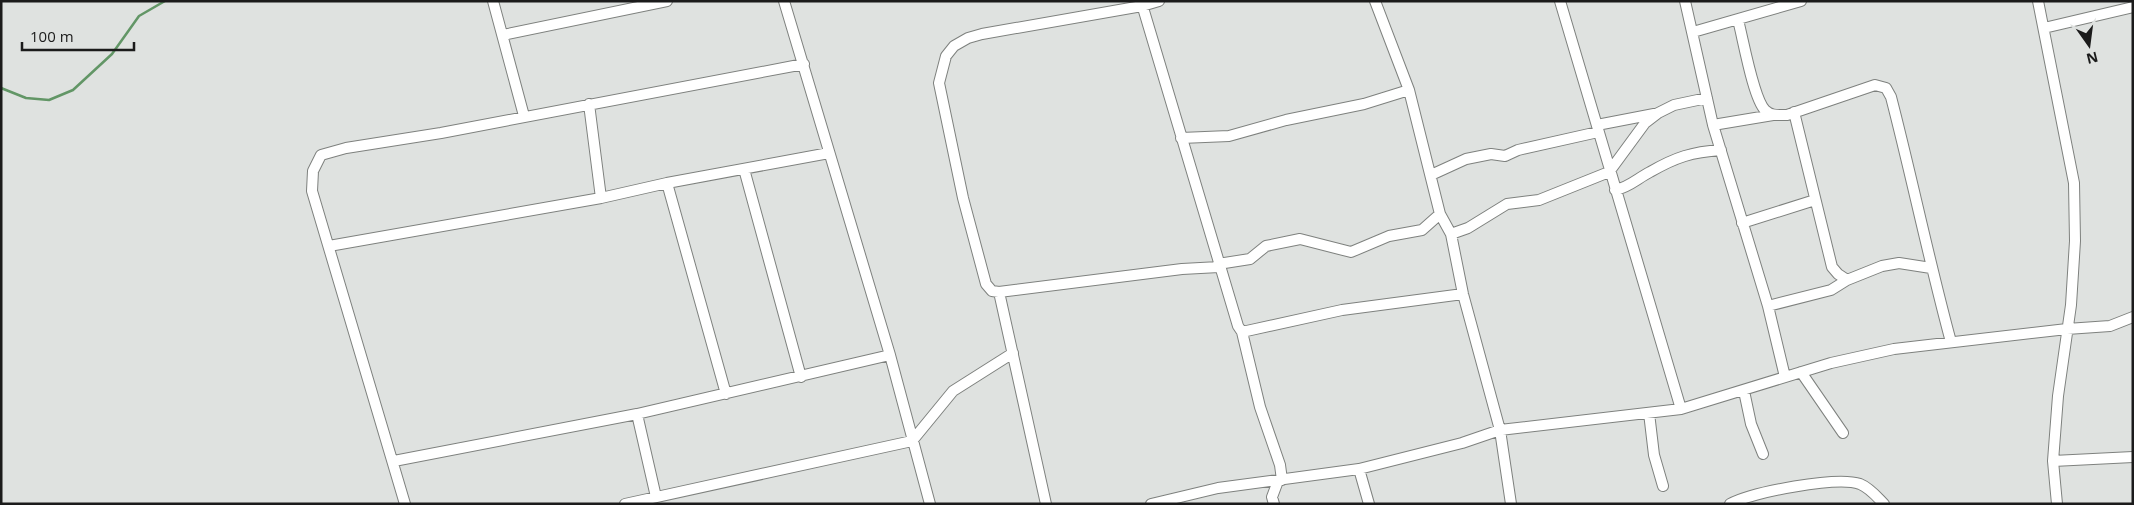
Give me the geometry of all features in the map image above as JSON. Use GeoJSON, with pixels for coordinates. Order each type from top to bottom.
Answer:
{"type":"FeatureCollection","features":[{"type":"Feature","properties":{"kind":"street"},"geometry":{"type":"LineString","coordinates":[[493,1],[524,116]]}},
{"type":"Feature","properties":{"kind":"street"},"geometry":{"type":"LineString","coordinates":[[503,35],[667,1]]}},
{"type":"Feature","properties":{"kind":"street"},"geometry":{"type":"LineString","coordinates":[[784,1],[890,355],[930,504]]}},
{"type":"Feature","properties":{"kind":"street"},"geometry":{"type":"LineString","coordinates":[[1159,1],[982,34],[968,38],[954,46],[946,56],[941,67],[939,82],[963,198],[986,284],[992,291],[999,292],[1218,265],[1250,259],[1266,246],[1300,239],[1351,252],[1389,236],[1422,230],[1440,214]]}},
{"type":"Feature","properties":{"kind":"street"},"geometry":{"type":"LineString","coordinates":[[1375,1],[1409,90],[1440,214],[1451,234],[1463,294],[1500,430],[1511,504]]}},
{"type":"Feature","properties":{"kind":"street"},"geometry":{"type":"LineString","coordinates":[[1560,1],[1598,128],[1609,172],[1681,409]]}},
{"type":"Feature","properties":{"kind":"street"},"geometry":{"type":"LineString","coordinates":[[1685,1],[1713,125],[1768,306],[1786,377]]}},
{"type":"Feature","properties":{"kind":"street"},"geometry":{"type":"LineString","coordinates":[[1693,32],[1801,1]]}},
{"type":"Feature","properties":{"kind":"street"},"geometry":{"type":"LineString","coordinates":[[2038,1],[2074,183],[2076,241],[2068,329],[2058,396],[2053,461],[2056,504]]}},
{"type":"Feature","properties":{"kind":"street"},"geometry":{"type":"LineString","coordinates":[[1141,4],[1218,265],[1238,326],[1242,332],[1260,407],[1280,465],[1280,480],[1272,497],[1274,504]]}},
{"type":"Feature","properties":{"kind":"street"},"geometry":{"type":"LineString","coordinates":[[2044,28],[2133,6]]}},
{"type":"Feature","properties":{"kind":"street"},"geometry":{"type":"LineString","coordinates":[[1738,20],[1758,96],[1764,109],[1773,115]]}},
{"type":"Feature","properties":{"kind":"street"},"geometry":{"type":"LineString","coordinates":[[405,504],[394,460],[312,191],[313,170],[321,155],[346,148],[440,133],[804,64]]}},
{"type":"Feature","properties":{"kind":"street"},"geometry":{"type":"LineString","coordinates":[[1713,125],[1794,112],[1875,85],[1886,88],[1892,97],[1914,184],[1931,268],[1951,342]]}},
{"type":"Feature","properties":{"kind":"street"},"geometry":{"type":"LineString","coordinates":[[1181,138],[1229,136],[1286,120],[1364,104],[1409,90]]}},
{"type":"Feature","properties":{"kind":"street"},"geometry":{"type":"LineString","coordinates":[[1451,234],[1468,228],[1506,204],[1539,200],[1609,172],[1645,123],[1658,113],[1674,105],[1707,98]]}},
{"type":"Feature","properties":{"kind":"street"},"geometry":{"type":"LineString","coordinates":[[589,104],[601,198]]}},
{"type":"Feature","properties":{"kind":"street"},"geometry":{"type":"LineString","coordinates":[[1794,112],[1832,266],[1838,274],[1847,280]]}},
{"type":"Feature","properties":{"kind":"street"},"geometry":{"type":"LineString","coordinates":[[1431,175],[1466,159],[1491,154],[1505,156],[1518,150],[1658,113]]}},
{"type":"Feature","properties":{"kind":"street"},"geometry":{"type":"LineString","coordinates":[[1615,190],[1622,189],[1650,171],[1691,152],[1721,150]]}},
{"type":"Feature","properties":{"kind":"street"},"geometry":{"type":"LineString","coordinates":[[329,246],[601,198],[666,183],[829,153]]}},
{"type":"Feature","properties":{"kind":"street"},"geometry":{"type":"LineString","coordinates":[[744,169],[801,377]]}},
{"type":"Feature","properties":{"kind":"street"},"geometry":{"type":"LineString","coordinates":[[666,183],[726,394]]}},
{"type":"Feature","properties":{"kind":"street"},"geometry":{"type":"LineString","coordinates":[[1742,223],[1815,200]]}},
{"type":"Feature","properties":{"kind":"street"},"geometry":{"type":"LineString","coordinates":[[1768,306],[1823,292],[1882,266],[1899,263],[1931,268]]}},
{"type":"Feature","properties":{"kind":"street"},"geometry":{"type":"LineString","coordinates":[[999,292],[1046,504]]}},
{"type":"Feature","properties":{"kind":"street"},"geometry":{"type":"LineString","coordinates":[[1242,332],[1342,310],[1463,294]]}},
{"type":"Feature","properties":{"kind":"street"},"geometry":{"type":"LineString","coordinates":[[1154,503],[1218,488],[1359,469],[1462,443],[1500,430],[1681,409],[1801,372],[1894,349],[2110,326],[2133,317]]}},
{"type":"Feature","properties":{"kind":"street"},"geometry":{"type":"LineString","coordinates":[[625,504],[912,441],[953,391],[1013,354]]}},
{"type":"Feature","properties":{"kind":"street"},"geometry":{"type":"LineString","coordinates":[[394,460],[637,414],[890,355]]}},
{"type":"Feature","properties":{"kind":"street"},"geometry":{"type":"LineString","coordinates":[[1801,372],[1843,433]]}},
{"type":"Feature","properties":{"kind":"street"},"geometry":{"type":"LineString","coordinates":[[1744,391],[1751,424],[1762,454]]}},
{"type":"Feature","properties":{"kind":"street"},"geometry":{"type":"LineString","coordinates":[[1649,413],[1654,455],[1663,486]]}},
{"type":"Feature","properties":{"kind":"street"},"geometry":{"type":"LineString","coordinates":[[637,414],[656,497]]}},
{"type":"Feature","properties":{"kind":"street"},"geometry":{"type":"LineString","coordinates":[[2053,461],[2133,457]]}},
{"type":"Feature","properties":{"kind":"street"},"geometry":{"type":"LineString","coordinates":[[1359,469],[1369,504]]}},
{"type":"Feature","properties":{"kind":"street"},"geometry":{"type":"LineString","coordinates":[[1730,504],[1742,498],[1782,490],[1845,482],[1859,484],[1869,489],[1884,504]]}},
{"type":"Feature","properties":{"kind":"waterway"},"geometry":{"type":"LineString","coordinates":[[1,88],[26,98],[49,100],[73,90],[112,54],[139,16],[165,1]]}}]}
